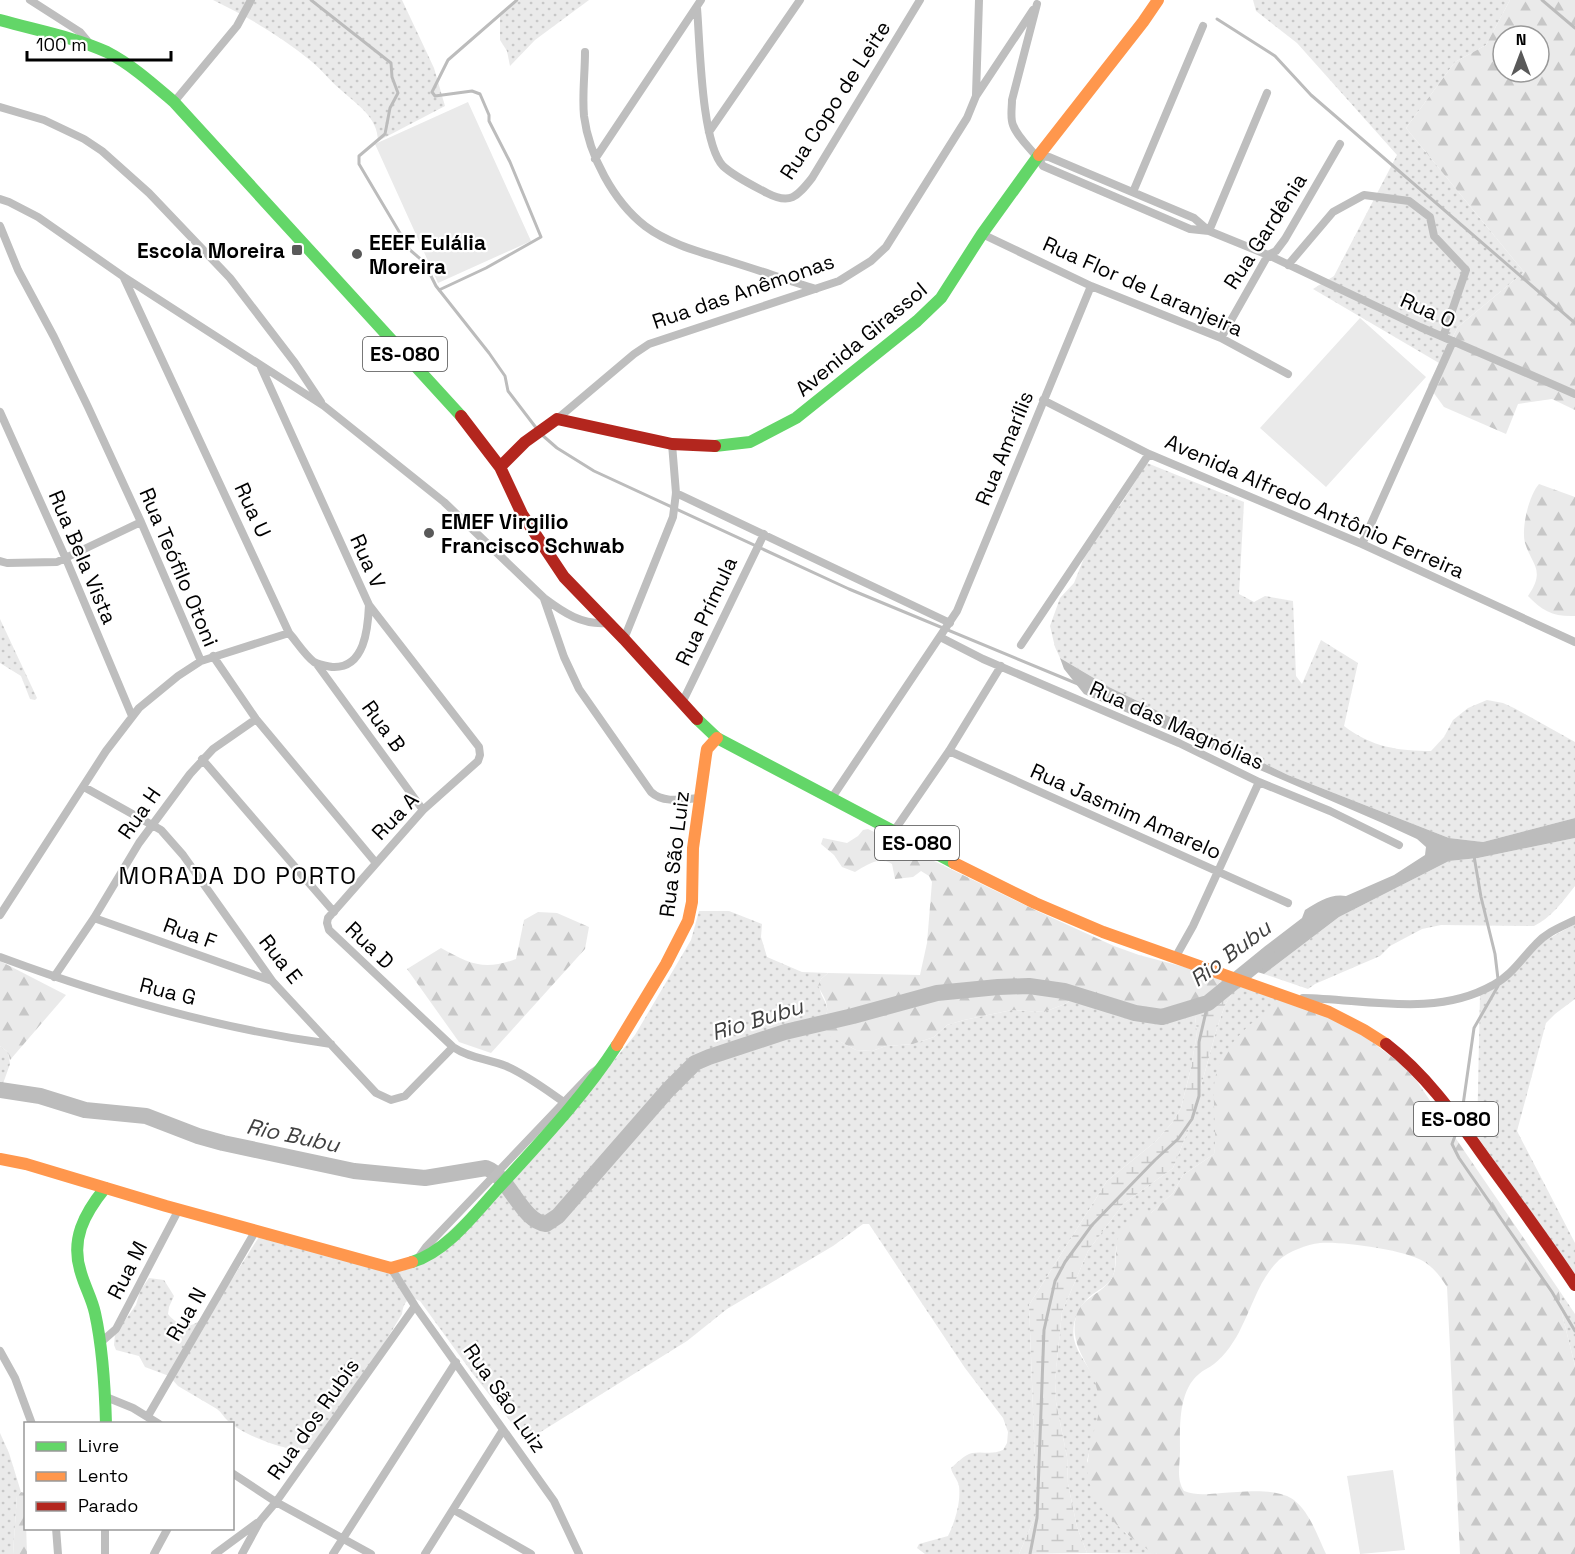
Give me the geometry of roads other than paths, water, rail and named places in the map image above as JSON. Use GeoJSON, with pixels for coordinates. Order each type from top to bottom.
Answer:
{"type":"FeatureCollection","features":[{"type":"Feature","properties":{"kind":"street"},"geometry":{"type":"LineString","coordinates":[[30,0],[80,32],[92,47]]}},
{"type":"Feature","properties":{"kind":"street"},"geometry":{"type":"LineString","coordinates":[[174,102],[237,26],[251,0]]}},
{"type":"Feature","properties":{"kind":"street"},"geometry":{"type":"LineString","coordinates":[[709,132],[800,0]]}},
{"type":"Feature","properties":{"kind":"street","name":"Rua Copo de Leite"},"geometry":{"type":"LineString","coordinates":[[699,4],[709,132],[717,156],[723,166],[748,183],[779,199],[788,199],[801,192],[812,178],[920,0]]}},
{"type":"Feature","properties":{"kind":"street"},"geometry":{"type":"LineString","coordinates":[[976,96],[979,0]]}},
{"type":"Feature","properties":{"kind":"street","name":"Avenida Girassol"},"geometry":{"type":"LineString","coordinates":[[557,419],[672,444],[708,447],[750,442],[796,418],[917,321],[942,298],[982,234],[1038,156],[1158,0]]}},
{"type":"Feature","properties":{"kind":"street"},"geometry":{"type":"LineString","coordinates":[[1039,2],[1012,100],[1012,125],[1038,156],[1043,166],[1190,229],[1209,231]]}},
{"type":"Feature","properties":{"kind":"street","name":"Rua das Anêmonas"},"geometry":{"type":"LineString","coordinates":[[500,467],[525,442],[557,419],[634,354],[650,344],[816,289],[847,276],[871,261],[886,247],[967,118],[976,96],[1039,2]]}},
{"type":"Feature","properties":{"kind":"street"},"geometry":{"type":"LineString","coordinates":[[595,159],[699,4]]}},
{"type":"Feature","properties":{"kind":"street","name":"ES-080"},"geometry":{"type":"LineString","coordinates":[[0,20],[106,52],[137,70],[174,102],[304,246],[453,405],[500,467],[522,514],[564,577],[624,639],[692,715],[717,738],[1010,891],[1059,913],[1123,940],[1295,998],[1347,1020],[1398,1053],[1437,1095],[1575,1285]]}},
{"type":"Feature","properties":{"kind":"street"},"geometry":{"type":"LineString","coordinates":[[1133,192],[1203,26]]}},
{"type":"Feature","properties":{"kind":"street"},"geometry":{"type":"LineString","coordinates":[[585,52],[584,116],[595,159],[631,212],[645,225],[684,247],[816,289]]}},
{"type":"Feature","properties":{"kind":"street"},"geometry":{"type":"LineString","coordinates":[[1209,231],[1267,93]]}},
{"type":"Feature","properties":{"kind":"street"},"geometry":{"type":"LineString","coordinates":[[0,107],[44,120],[84,139],[102,151],[150,193],[230,278],[295,363],[324,406]]}},
{"type":"Feature","properties":{"kind":"street","name":"Rua Gardênia"},"geometry":{"type":"LineString","coordinates":[[1221,338],[1268,255],[1276,251],[1285,239],[1340,144]]}},
{"type":"Feature","properties":{"kind":"street"},"geometry":{"type":"LineString","coordinates":[[1038,156],[1049,157],[1194,218],[1209,231]]}},
{"type":"Feature","properties":{"kind":"street"},"geometry":{"type":"LineString","coordinates":[[1288,265],[1333,212],[1364,195],[1409,201],[1430,217],[1434,236],[1466,270],[1443,337]]}},
{"type":"Feature","properties":{"kind":"street"},"geometry":{"type":"LineString","coordinates":[[0,199],[38,217],[124,277],[324,406],[444,502],[544,598],[580,620],[595,624],[607,623]]}},
{"type":"Feature","properties":{"kind":"street","name":"Rua Teófilo Otoni"},"geometry":{"type":"LineString","coordinates":[[0,226],[18,270],[54,337],[141,522],[201,661],[149,699],[132,716],[106,751],[0,915]]}},
{"type":"Feature","properties":{"kind":"street","name":"Rua O"},"geometry":{"type":"LineString","coordinates":[[1209,231],[1268,255],[1443,337],[1575,394]]}},
{"type":"Feature","properties":{"kind":"street","name":"Rua Flor de Laranjeira"},"geometry":{"type":"LineString","coordinates":[[982,234],[1091,286],[1221,338],[1288,374]]}},
{"type":"Feature","properties":{"kind":"street","name":"Rua U"},"geometry":{"type":"LineString","coordinates":[[124,277],[290,633],[316,663]]}},
{"type":"Feature","properties":{"kind":"street","name":"Rua Amarílis"},"geometry":{"type":"LineString","coordinates":[[831,799],[957,611],[1091,286]]}},
{"type":"Feature","properties":{"kind":"street"},"geometry":{"type":"LineString","coordinates":[[1362,544],[1453,341]]}},
{"type":"Feature","properties":{"kind":"street","name":"Rua V"},"geometry":{"type":"LineString","coordinates":[[261,367],[369,605],[479,747]]}},
{"type":"Feature","properties":{"kind":"street","name":"Avenida Alfredo Antônio Ferreira"},"geometry":{"type":"LineString","coordinates":[[1043,400],[1149,454],[1362,544],[1575,642]]}},
{"type":"Feature","properties":{"kind":"street","name":"Rua Bela Vista"},"geometry":{"type":"LineString","coordinates":[[0,412],[66,559],[132,716]]}},
{"type":"Feature","properties":{"kind":"street"},"geometry":{"type":"LineString","coordinates":[[624,639],[673,517],[676,497],[672,444]]}},
{"type":"Feature","properties":{"kind":"street"},"geometry":{"type":"LineString","coordinates":[[1021,645],[1149,454]]}},
{"type":"Feature","properties":{"kind":"street","name":"Rua das Magnólias"},"geometry":{"type":"LineString","coordinates":[[676,497],[762,537],[945,630],[1001,666],[1179,743],[1259,782],[1338,815],[1399,846]]}},
{"type":"Feature","properties":{"kind":"street"},"geometry":{"type":"LineString","coordinates":[[0,561],[46,563],[66,559],[141,522]]}},
{"type":"Feature","properties":{"kind":"street","name":"Rua Prímula"},"geometry":{"type":"LineString","coordinates":[[682,703],[762,537]]}},
{"type":"Feature","properties":{"kind":"street"},"geometry":{"type":"LineString","coordinates":[[544,598],[564,657],[579,689],[651,792],[664,799],[700,798]]}},
{"type":"Feature","properties":{"kind":"street"},"geometry":{"type":"LineString","coordinates":[[316,663],[337,667],[345,665],[359,654],[368,627],[369,605]]}},
{"type":"Feature","properties":{"kind":"street"},"geometry":{"type":"LineString","coordinates":[[201,661],[290,633]]}},
{"type":"Feature","properties":{"kind":"street"},"geometry":{"type":"LineString","coordinates":[[213,656],[256,719],[376,863]]}},
{"type":"Feature","properties":{"kind":"street","name":"Rua B"},"geometry":{"type":"LineString","coordinates":[[316,663],[423,810]]}},
{"type":"Feature","properties":{"kind":"street"},"geometry":{"type":"LineString","coordinates":[[894,831],[949,751],[1001,666]]}},
{"type":"Feature","properties":{"kind":"street","name":"Rua H"},"geometry":{"type":"LineString","coordinates":[[54,977],[94,918],[152,824],[202,759],[256,719]]}},
{"type":"Feature","properties":{"kind":"street","name":"Rua São Luiz"},"geometry":{"type":"LineString","coordinates":[[579,1554],[554,1501],[415,1306],[391,1268],[426,1258],[439,1248],[487,1190],[567,1104],[596,1077],[616,1047],[666,964],[688,921],[692,902],[693,848],[707,749],[717,738]]}},
{"type":"Feature","properties":{"kind":"street","name":"Rua A"},"geometry":{"type":"LineString","coordinates":[[334,912],[423,810],[478,761],[479,747]]}},
{"type":"Feature","properties":{"kind":"street","name":"Rua Jasmim Amarelo"},"geometry":{"type":"LineString","coordinates":[[949,751],[1288,903]]}},
{"type":"Feature","properties":{"kind":"street","name":"Rua D"},"geometry":{"type":"LineString","coordinates":[[202,759],[334,912],[328,918],[327,923],[331,934],[453,1047],[469,1056],[494,1062],[521,1073],[567,1104]]}},
{"type":"Feature","properties":{"kind":"street"},"geometry":{"type":"LineString","coordinates":[[1175,958],[1193,926],[1259,782]]}},
{"type":"Feature","properties":{"kind":"street","name":"Rua E"},"geometry":{"type":"LineString","coordinates":[[84,787],[161,830],[183,855],[273,982],[376,1093],[391,1100],[405,1096],[453,1047]]}},
{"type":"Feature","properties":{"kind":"street","name":"Rua F"},"geometry":{"type":"LineString","coordinates":[[94,918],[273,982]]}},
{"type":"Feature","properties":{"kind":"street"},"geometry":{"type":"LineString","coordinates":[[1295,998],[1425,1004],[1462,997],[1502,980],[1542,938],[1575,920]]}},
{"type":"Feature","properties":{"kind":"street","name":"Rua G"},"geometry":{"type":"LineString","coordinates":[[0,957],[54,977],[140,1003],[289,1039],[331,1044]]}},
{"type":"Feature","properties":{"kind":"street"},"geometry":{"type":"LineString","coordinates":[[0,1159],[26,1164],[391,1268]]}},
{"type":"Feature","properties":{"kind":"street"},"geometry":{"type":"LineString","coordinates":[[105,1188],[84,1215],[77,1246],[77,1258],[94,1309],[106,1397],[106,1422]]}},
{"type":"Feature","properties":{"kind":"street","name":"Rua M"},"geometry":{"type":"LineString","coordinates":[[100,1343],[116,1329],[179,1209]]}},
{"type":"Feature","properties":{"kind":"street","name":"Rua N"},"geometry":{"type":"LineString","coordinates":[[148,1416],[256,1230]]}},
{"type":"Feature","properties":{"kind":"street","name":"Rua dos Rubis"},"geometry":{"type":"LineString","coordinates":[[242,1554],[260,1521],[276,1502],[415,1306]]}},
{"type":"Feature","properties":{"kind":"street"},"geometry":{"type":"LineString","coordinates":[[0,1351],[15,1378],[31,1422]]}},
{"type":"Feature","properties":{"kind":"street"},"geometry":{"type":"LineString","coordinates":[[333,1554],[456,1362]]}},
{"type":"Feature","properties":{"kind":"street"},"geometry":{"type":"LineString","coordinates":[[106,1397],[156,1422]]}},
{"type":"Feature","properties":{"kind":"street"},"geometry":{"type":"LineString","coordinates":[[425,1554],[502,1430]]}},
{"type":"Feature","properties":{"kind":"street"},"geometry":{"type":"LineString","coordinates":[[234,1474],[276,1502],[371,1554]]}},
{"type":"Feature","properties":{"kind":"street"},"geometry":{"type":"LineString","coordinates":[[454,1510],[531,1554]]}},
{"type":"Feature","properties":{"kind":"street"},"geometry":{"type":"LineString","coordinates":[[215,1554],[260,1521]]}},
{"type":"Feature","properties":{"kind":"street"},"geometry":{"type":"LineString","coordinates":[[56,1530],[58,1554]]}},
{"type":"Feature","properties":{"kind":"street"},"geometry":{"type":"LineString","coordinates":[[105,1530],[105,1554]]}},
{"type":"Feature","properties":{"kind":"street"},"geometry":{"type":"LineString","coordinates":[[154,1554],[167,1530]]}},
{"type":"Feature","properties":{"kind":"waterway"},"geometry":{"type":"LineString","coordinates":[[311,0],[391,63],[392,77],[398,93],[390,108],[385,134],[359,156],[359,164],[410,250],[424,262],[436,286],[489,353],[505,376],[508,391],[537,429]]}},
{"type":"Feature","properties":{"kind":"waterway"},"geometry":{"type":"LineString","coordinates":[[439,290],[486,268],[541,237],[510,162],[489,121],[489,115],[480,94],[472,91],[435,96],[432,92],[448,60],[517,0]]}},
{"type":"Feature","properties":{"kind":"waterway"},"geometry":{"type":"LineString","coordinates":[[1542,0],[1575,28]]}},
{"type":"Feature","properties":{"kind":"waterway"},"geometry":{"type":"LineString","coordinates":[[1217,19],[1275,56],[1311,95],[1575,323]]}},
{"type":"Feature","properties":{"kind":"waterway"},"geometry":{"type":"LineString","coordinates":[[541,434],[557,448],[594,471],[849,589],[1078,684]]}},
{"type":"Feature","properties":{"kind":"waterway"},"geometry":{"type":"LineString","coordinates":[[1474,856],[1495,954],[1498,979]]}},
{"type":"Feature","properties":{"kind":"waterway","name":"Rio Bubu"},"geometry":{"type":"LineString","coordinates":[[0,1090],[40,1096],[85,1110],[146,1116],[223,1143],[354,1171],[425,1178],[486,1168],[502,1180],[529,1215],[546,1224],[558,1216],[668,1090],[695,1063],[709,1057],[785,1032],[937,993],[998,987],[1029,986],[1064,991],[1135,1013],[1162,1017],[1208,1003],[1267,955]]}},
{"type":"Feature","properties":{"kind":"waterway"},"geometry":{"type":"LineString","coordinates":[[1461,1119],[1474,1028],[1498,986]]}},
{"type":"Feature","properties":{"kind":"waterway"},"geometry":{"type":"LineString","coordinates":[[1030,1554],[1037,1518],[1044,1330],[1055,1281],[1065,1262],[1092,1225],[1178,1139],[1192,1119],[1199,1096],[1199,1042],[1208,1003]]}},
{"type":"Feature","properties":{"kind":"waterway"},"geometry":{"type":"LineString","coordinates":[[1458,1128],[1452,1144],[1459,1158],[1552,1292],[1575,1331]]}},
{"type":"Feature","properties":{"kind":"place","name":"Escola Moreira"},"geometry":{"type":"Point","coordinates":[297,250]}},
{"type":"Feature","properties":{"kind":"place","name":"EEEF Eulália Moreira"},"geometry":{"type":"Point","coordinates":[357,254]}},
{"type":"Feature","properties":{"kind":"place","name":"EMEF Virgilio Francisco Schwab"},"geometry":{"type":"Point","coordinates":[429,533]}},
{"type":"Feature","properties":{"kind":"district","name":"MORADA DO PORTO"},"geometry":{"type":"Point","coordinates":[238,875]}}]}
